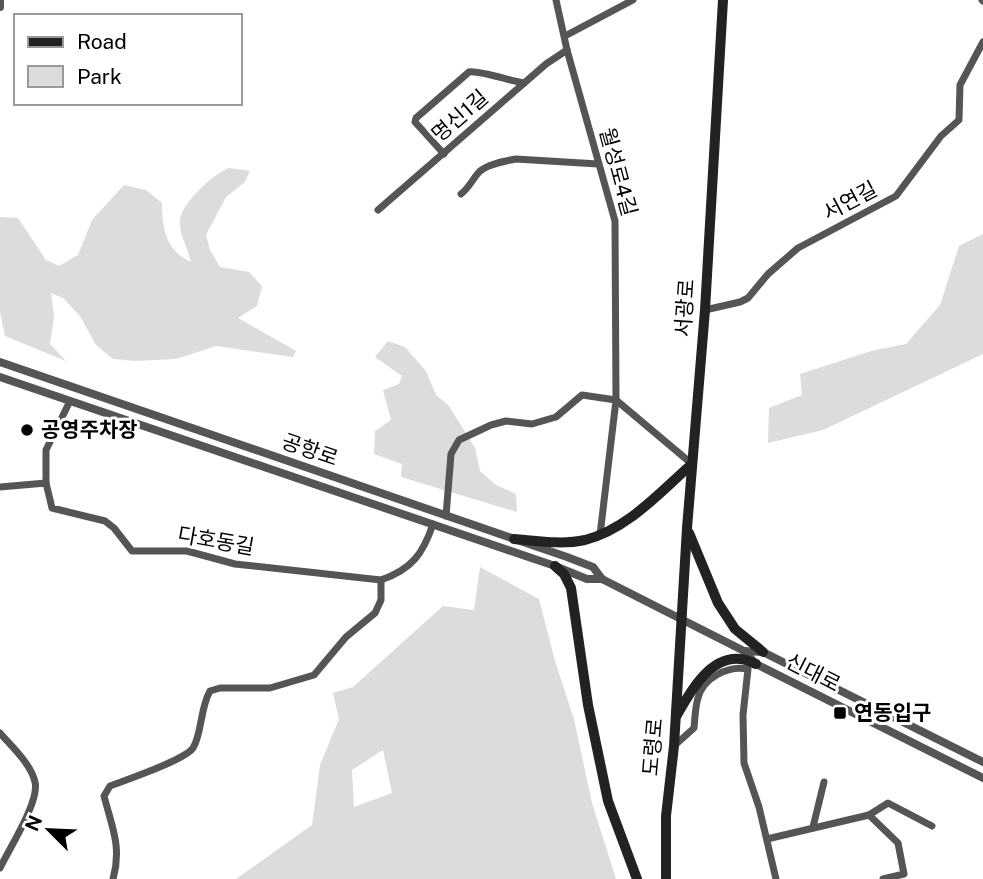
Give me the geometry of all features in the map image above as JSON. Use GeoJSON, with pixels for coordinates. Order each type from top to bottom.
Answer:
{"type":"FeatureCollection","features":[{"type":"Feature","properties":{"kind":"main road","name":"서광로"},"geometry":{"type":"LineString","coordinates":[[681,618],[705,310],[723,0]]}},
{"type":"Feature","properties":{"kind":"main road"},"geometry":{"type":"LineString","coordinates":[[514,539],[554,543],[584,540],[600,535],[628,521],[692,464]]}},
{"type":"Feature","properties":{"kind":"main road"},"geometry":{"type":"LineString","coordinates":[[687,528],[718,603],[735,629],[763,652]]}},
{"type":"Feature","properties":{"kind":"main road"},"geometry":{"type":"LineString","coordinates":[[555,566],[564,574],[571,588],[588,705],[608,801],[637,879]]}},
{"type":"Feature","properties":{"kind":"main road","name":"도령로"},"geometry":{"type":"LineString","coordinates":[[666,879],[666,816],[674,746],[681,618]]}},
{"type":"Feature","properties":{"kind":"main road"},"geometry":{"type":"LineString","coordinates":[[675,719],[696,682],[710,670],[738,658],[756,664]]}},
{"type":"Feature","properties":{"kind":"street"},"geometry":{"type":"LineString","coordinates":[[0,0],[0,8]]}},
{"type":"Feature","properties":{"kind":"street","name":"월성로4길"},"geometry":{"type":"LineString","coordinates":[[556,0],[567,50],[615,221],[616,400],[600,535]]}},
{"type":"Feature","properties":{"kind":"street"},"geometry":{"type":"LineString","coordinates":[[565,36],[633,0]]}},
{"type":"Feature","properties":{"kind":"street","name":"서연길"},"geometry":{"type":"LineString","coordinates":[[705,310],[748,298],[768,274],[798,248],[896,196],[941,136],[955,126],[958,120],[960,85],[983,42]]}},
{"type":"Feature","properties":{"kind":"street","name":"명신1길"},"geometry":{"type":"LineString","coordinates":[[378,210],[546,64],[567,50]]}},
{"type":"Feature","properties":{"kind":"street"},"geometry":{"type":"LineString","coordinates":[[444,154],[415,122],[416,118],[469,72],[475,70],[495,78],[524,83]]}},
{"type":"Feature","properties":{"kind":"street"},"geometry":{"type":"LineString","coordinates":[[461,194],[480,171],[505,161],[516,159],[598,164]]}},
{"type":"Feature","properties":{"kind":"street","name":"공항로"},"geometry":{"type":"LineString","coordinates":[[0,362],[593,567],[602,579]]}},
{"type":"Feature","properties":{"kind":"street","name":"공항로"},"geometry":{"type":"LineString","coordinates":[[0,377],[587,579],[602,579],[681,618]]}},
{"type":"Feature","properties":{"kind":"street"},"geometry":{"type":"LineString","coordinates":[[446,516],[451,454],[459,440],[506,421],[532,424],[556,417],[582,395],[616,400],[692,464]]}},
{"type":"Feature","properties":{"kind":"street"},"geometry":{"type":"LineString","coordinates":[[0,487],[46,483],[47,450],[70,401]]}},
{"type":"Feature","properties":{"kind":"street","name":"다호동길"},"geometry":{"type":"LineString","coordinates":[[46,483],[52,508],[105,521],[132,551],[187,551],[235,564],[381,580]]}},
{"type":"Feature","properties":{"kind":"street"},"geometry":{"type":"LineString","coordinates":[[113,879],[118,861],[118,846],[104,796],[106,790],[184,757],[193,748],[209,691],[220,688],[270,688],[314,675],[346,637],[375,613],[380,600],[381,580],[395,575],[413,563],[426,545],[433,524]]}},
{"type":"Feature","properties":{"kind":"street","name":"신대로"},"geometry":{"type":"LineString","coordinates":[[681,618],[744,651],[756,664],[983,778]]}},
{"type":"Feature","properties":{"kind":"street","name":"신대로"},"geometry":{"type":"LineString","coordinates":[[744,651],[763,652],[983,762]]}},
{"type":"Feature","properties":{"kind":"street"},"geometry":{"type":"LineString","coordinates":[[674,746],[694,728],[698,696],[705,684],[730,669],[748,669],[743,715],[744,763],[776,879]]}},
{"type":"Feature","properties":{"kind":"street"},"geometry":{"type":"LineString","coordinates":[[0,733],[30,770],[36,784],[34,798],[0,868]]}},
{"type":"Feature","properties":{"kind":"street"},"geometry":{"type":"LineString","coordinates":[[814,827],[824,782]]}},
{"type":"Feature","properties":{"kind":"street"},"geometry":{"type":"LineString","coordinates":[[767,839],[869,815],[888,803],[932,826]]}},
{"type":"Feature","properties":{"kind":"street"},"geometry":{"type":"LineString","coordinates":[[869,815],[898,842],[904,874],[883,879]]}},
{"type":"Feature","properties":{"kind":"green space"},"geometry":{"type":"Polygon","coordinates":[[[229,168],[250,171],[245,182],[226,197],[206,235],[210,250],[220,267],[249,272],[262,286],[257,306],[238,318],[296,351],[293,357],[216,346],[176,359],[113,359],[96,345],[80,316],[63,298],[51,293],[54,317],[50,344],[66,361],[5,336],[0,312],[0,217],[18,218],[46,260],[59,266],[78,255],[92,220],[124,185],[146,190],[162,203],[163,221],[171,245],[191,262],[180,229],[182,212],[200,189],[229,168]]]}},
{"type":"Feature","properties":{"kind":"green space"},"geometry":{"type":"Polygon","coordinates":[[[983,234],[983,354],[823,430],[768,443],[769,408],[802,395],[800,374],[871,351],[906,344],[940,305],[959,246],[983,234]]]}},
{"type":"Feature","properties":{"kind":"green space"},"geometry":{"type":"Polygon","coordinates":[[[388,341],[405,347],[426,371],[436,395],[449,406],[475,448],[480,471],[496,485],[516,494],[517,512],[401,477],[402,464],[374,454],[375,431],[391,420],[383,390],[399,384],[402,376],[375,357],[388,341]]]}},
{"type":"Feature","properties":{"kind":"green space"},"geometry":{"type":"Polygon","coordinates":[[[480,567],[539,599],[574,719],[592,803],[616,879],[236,879],[312,825],[320,765],[339,719],[333,693],[353,687],[443,606],[474,610],[480,567]],[[383,750],[352,770],[354,807],[392,793],[383,750]]]}},
{"type":"Feature","properties":{"kind":"place","name":"공영주차장"},"geometry":{"type":"Point","coordinates":[27,430]}},
{"type":"Feature","properties":{"kind":"place","name":"연동입구"},"geometry":{"type":"Point","coordinates":[840,713]}}]}
